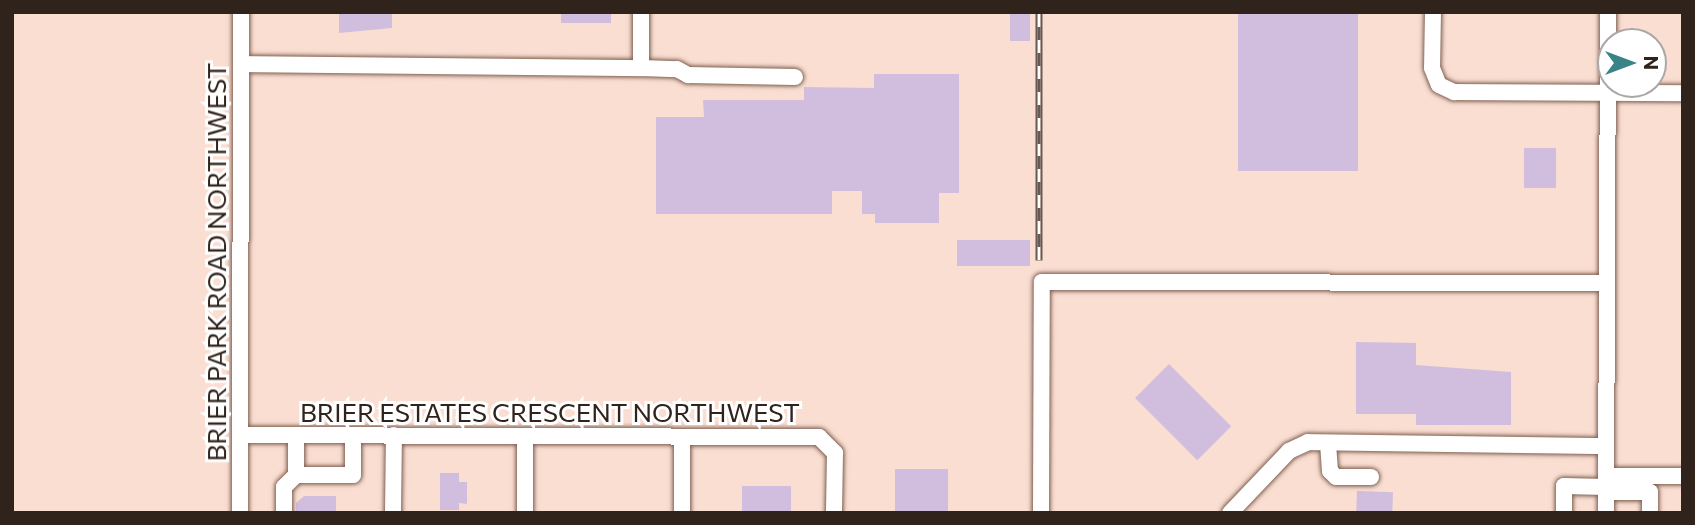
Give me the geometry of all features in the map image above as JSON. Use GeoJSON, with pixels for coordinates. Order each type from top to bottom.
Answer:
{"type":"FeatureCollection","features":[{"type":"Feature","properties":{"kind":"street","name":"BRIER PARK ROAD NORTHWEST"},"geometry":{"type":"LineString","coordinates":[[240,513],[242,12]]}},
{"type":"Feature","properties":{"kind":"street"},"geometry":{"type":"LineString","coordinates":[[641,12],[641,68]]}},
{"type":"Feature","properties":{"kind":"street"},"geometry":{"type":"LineString","coordinates":[[1433,12],[1432,68],[1439,85],[1454,92],[1597,93]]}},
{"type":"Feature","properties":{"kind":"street"},"geometry":{"type":"LineString","coordinates":[[241,64],[641,68],[677,69],[688,75],[795,77]]}},
{"type":"Feature","properties":{"kind":"street"},"geometry":{"type":"LineString","coordinates":[[1606,513],[1608,98]]}},
{"type":"Feature","properties":{"kind":"street"},"geometry":{"type":"LineString","coordinates":[[1041,513],[1042,282],[1607,283]]}},
{"type":"Feature","properties":{"kind":"street","name":"BRIER ESTATES CRESCENT NORTHWEST"},"geometry":{"type":"LineString","coordinates":[[240,435],[819,437],[835,453],[834,513]]}},
{"type":"Feature","properties":{"kind":"street"},"geometry":{"type":"LineString","coordinates":[[284,513],[284,487],[296,475],[296,435]]}},
{"type":"Feature","properties":{"kind":"street"},"geometry":{"type":"LineString","coordinates":[[296,475],[353,475],[354,435]]}},
{"type":"Feature","properties":{"kind":"street"},"geometry":{"type":"LineString","coordinates":[[393,513],[394,435]]}},
{"type":"Feature","properties":{"kind":"street"},"geometry":{"type":"LineString","coordinates":[[524,513],[525,436]]}},
{"type":"Feature","properties":{"kind":"street"},"geometry":{"type":"LineString","coordinates":[[682,437],[682,513]]}},
{"type":"Feature","properties":{"kind":"street"},"geometry":{"type":"LineString","coordinates":[[1230,513],[1289,451],[1308,442],[1606,446]]}},
{"type":"Feature","properties":{"kind":"street"},"geometry":{"type":"LineString","coordinates":[[1328,443],[1330,471],[1336,477],[1371,477]]}},
{"type":"Feature","properties":{"kind":"street"},"geometry":{"type":"LineString","coordinates":[[1564,513],[1564,486],[1606,485],[1683,476]]}},
{"type":"Feature","properties":{"kind":"street"},"geometry":{"type":"LineString","coordinates":[[1606,485],[1650,492],[1650,513]]}},
{"type":"Feature","properties":{"kind":"shaded area"},"geometry":{"type":"Polygon","coordinates":[[[12,12],[1683,12],[1683,513],[12,513],[12,12]]]}},
{"type":"Feature","properties":{"kind":"building"},"geometry":{"type":"Polygon","coordinates":[[[339,12],[392,12],[392,28],[339,33],[339,12]]]}},
{"type":"Feature","properties":{"kind":"building"},"geometry":{"type":"Polygon","coordinates":[[[561,12],[611,12],[611,23],[561,23],[561,12]]]}},
{"type":"Feature","properties":{"kind":"building"},"geometry":{"type":"Polygon","coordinates":[[[1010,12],[1030,12],[1030,41],[1010,41],[1010,12]]]}},
{"type":"Feature","properties":{"kind":"building"},"geometry":{"type":"Polygon","coordinates":[[[1238,12],[1358,12],[1358,171],[1238,171],[1238,12]]]}},
{"type":"Feature","properties":{"kind":"building"},"geometry":{"type":"Polygon","coordinates":[[[874,74],[959,74],[959,193],[939,193],[939,223],[875,223],[875,214],[862,214],[862,191],[832,191],[832,214],[656,214],[656,117],[704,117],[703,100],[804,100],[804,87],[874,88],[874,74]]]}},
{"type":"Feature","properties":{"kind":"building"},"geometry":{"type":"Polygon","coordinates":[[[1524,148],[1556,148],[1556,188],[1524,188],[1524,148]]]}},
{"type":"Feature","properties":{"kind":"building"},"geometry":{"type":"Polygon","coordinates":[[[957,240],[1030,240],[1030,266],[957,266],[957,240]]]}},
{"type":"Feature","properties":{"kind":"building"},"geometry":{"type":"Polygon","coordinates":[[[1356,342],[1416,343],[1416,365],[1511,372],[1511,425],[1416,425],[1416,414],[1356,414],[1356,342]]]}},
{"type":"Feature","properties":{"kind":"building"},"geometry":{"type":"Polygon","coordinates":[[[1169,364],[1231,426],[1197,460],[1135,398],[1169,364]]]}},
{"type":"Feature","properties":{"kind":"building"},"geometry":{"type":"Polygon","coordinates":[[[895,469],[948,469],[948,513],[895,513],[895,469]]]}},
{"type":"Feature","properties":{"kind":"building"},"geometry":{"type":"Polygon","coordinates":[[[440,473],[459,473],[459,482],[467,482],[467,504],[459,503],[459,510],[440,510],[440,473]]]}},
{"type":"Feature","properties":{"kind":"building"},"geometry":{"type":"Polygon","coordinates":[[[742,486],[791,486],[791,513],[742,513],[742,486]]]}},
{"type":"Feature","properties":{"kind":"building"},"geometry":{"type":"Polygon","coordinates":[[[1357,491],[1393,492],[1392,513],[1356,513],[1357,491]]]}},
{"type":"Feature","properties":{"kind":"building"},"geometry":{"type":"Polygon","coordinates":[[[304,496],[336,496],[336,513],[296,513],[296,503],[304,496]]]}},
{"type":"Feature","properties":{"kind":"railway"},"geometry":{"type":"LineString","coordinates":[[1039,12],[1039,260]]}}]}
